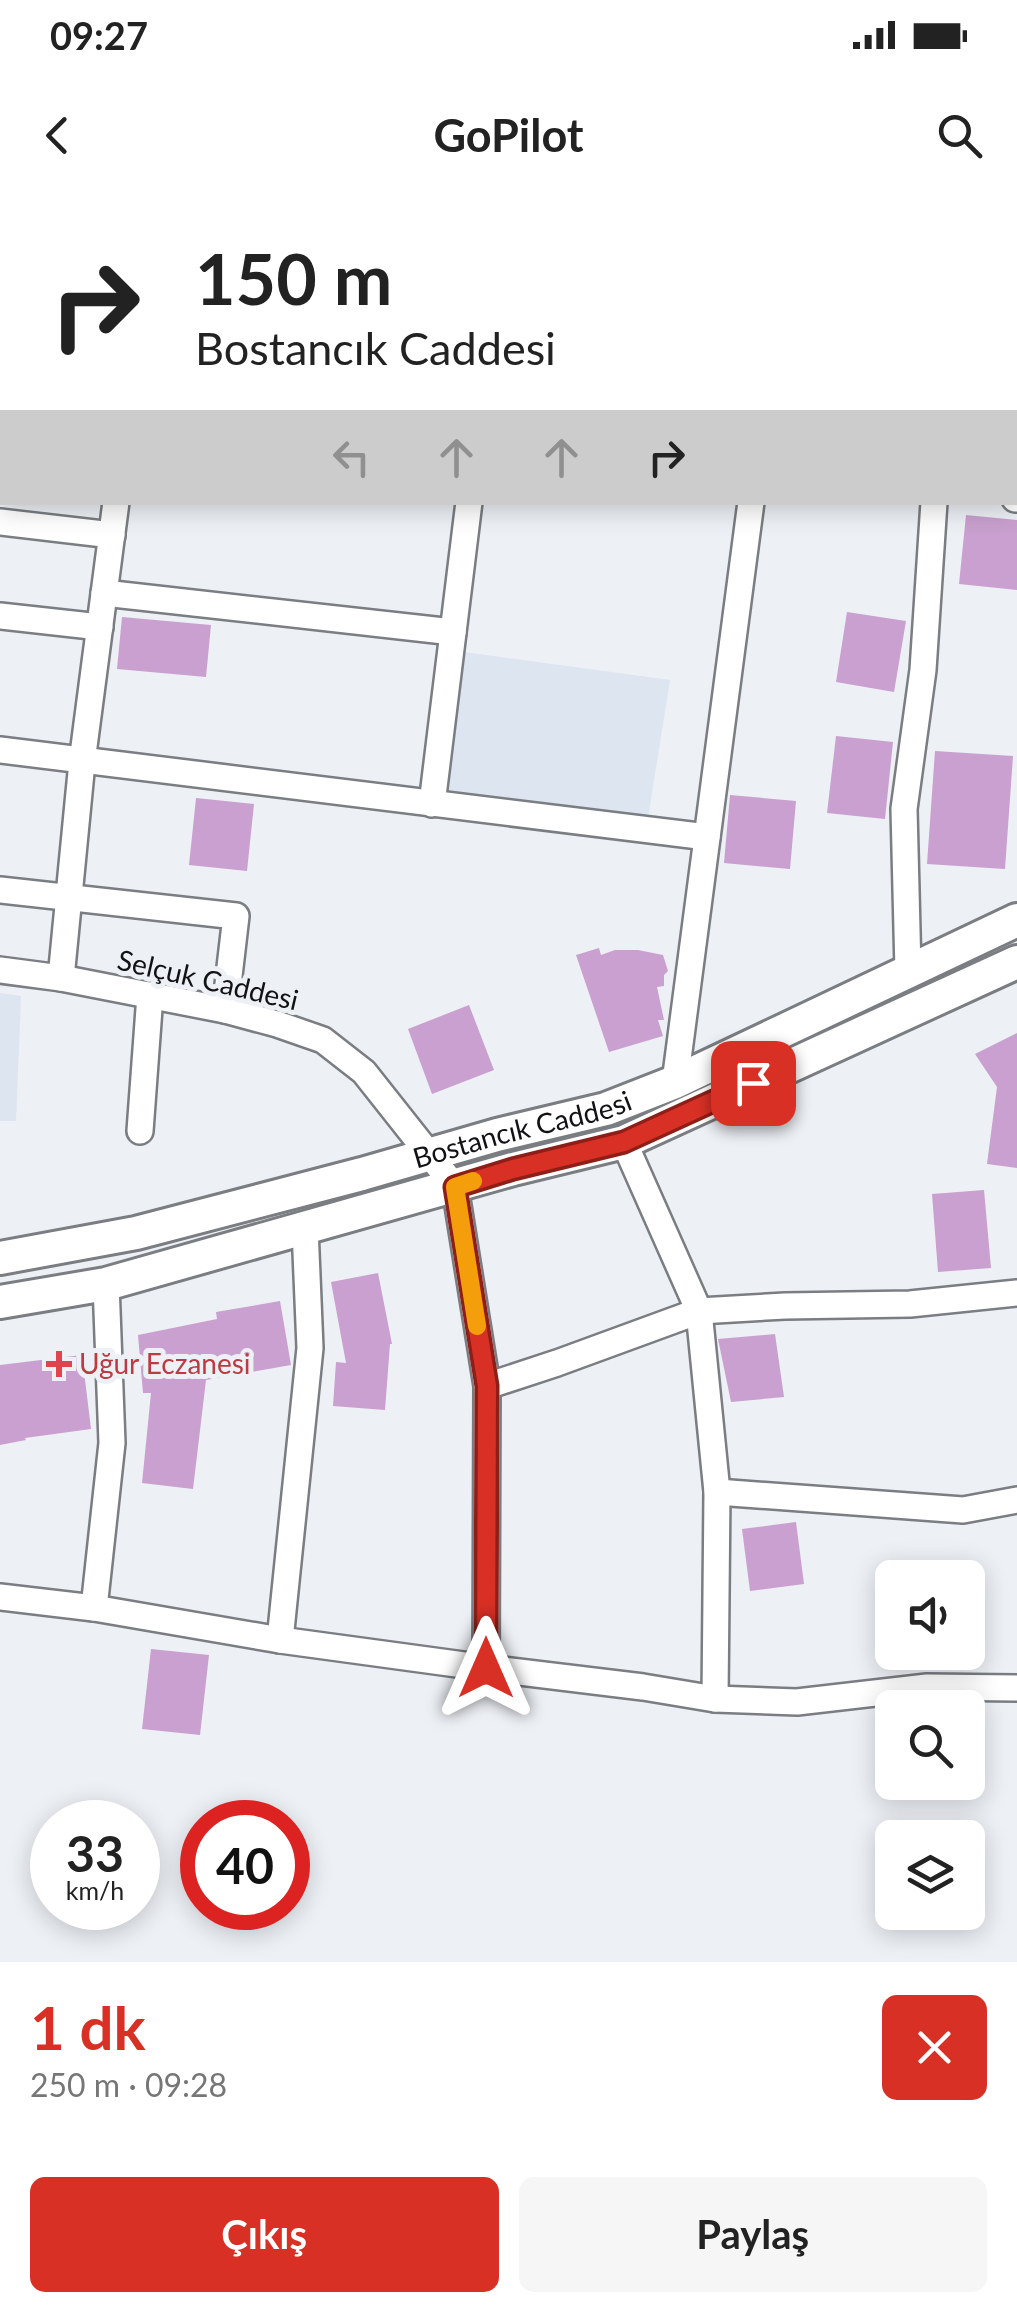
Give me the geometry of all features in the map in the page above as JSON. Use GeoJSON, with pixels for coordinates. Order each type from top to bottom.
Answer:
{"type":"FeatureCollection","features":[{"type":"Feature","properties":{"kind":"main road","name":"Bostancık Caddesi"},"geometry":{"type":"LineString","coordinates":[[0,1258],[136,1233],[497,1135],[606,1110],[675,1082],[1017,920]]}},
{"type":"Feature","properties":{"kind":"main road","name":"Bostancık Caddesi"},"geometry":{"type":"LineString","coordinates":[[0,1302],[106,1284],[513,1169],[624,1142],[1017,962]]}},
{"type":"Feature","properties":{"kind":"street"},"geometry":{"type":"LineString","coordinates":[[61,978],[82,762],[116,505]]}},
{"type":"Feature","properties":{"kind":"street"},"geometry":{"type":"LineString","coordinates":[[432,804],[469,505]]}},
{"type":"Feature","properties":{"kind":"street"},"geometry":{"type":"LineString","coordinates":[[675,1082],[752,505]]}},
{"type":"Feature","properties":{"kind":"street"},"geometry":{"type":"LineString","coordinates":[[908,971],[904,810],[923,670],[934,505]]}},
{"type":"Feature","properties":{"kind":"street"},"geometry":{"type":"LineString","coordinates":[[0,522],[112,535]]}},
{"type":"Feature","properties":{"kind":"street"},"geometry":{"type":"LineString","coordinates":[[104,594],[453,632]]}},
{"type":"Feature","properties":{"kind":"street"},"geometry":{"type":"LineString","coordinates":[[0,616],[100,626]]}},
{"type":"Feature","properties":{"kind":"street"},"geometry":{"type":"LineString","coordinates":[[0,750],[707,838]]}},
{"type":"Feature","properties":{"kind":"street"},"geometry":{"type":"LineString","coordinates":[[0,890],[236,916],[226,1010]]}},
{"type":"Feature","properties":{"kind":"street","name":"Selçuk Caddesi"},"geometry":{"type":"LineString","coordinates":[[0,970],[226,1010],[322,1040],[364,1072],[455,1187]]}},
{"type":"Feature","properties":{"kind":"street"},"geometry":{"type":"LineString","coordinates":[[140,1131],[150,995]]}},
{"type":"Feature","properties":{"kind":"street"},"geometry":{"type":"LineString","coordinates":[[624,1142],[700,1311],[717,1492],[716,1699]]}},
{"type":"Feature","properties":{"kind":"street"},"geometry":{"type":"LineString","coordinates":[[455,1187],[487,1386],[486,1668]]}},
{"type":"Feature","properties":{"kind":"street"},"geometry":{"type":"LineString","coordinates":[[280,1640],[310,1348],[305,1228]]}},
{"type":"Feature","properties":{"kind":"street"},"geometry":{"type":"LineString","coordinates":[[94,1608],[112,1443],[106,1284]]}},
{"type":"Feature","properties":{"kind":"street"},"geometry":{"type":"LineString","coordinates":[[487,1386],[700,1311],[910,1304],[1017,1292]]}},
{"type":"Feature","properties":{"kind":"street"},"geometry":{"type":"LineString","coordinates":[[717,1492],[963,1510],[1017,1500]]}},
{"type":"Feature","properties":{"kind":"street"},"geometry":{"type":"LineString","coordinates":[[0,1597],[94,1608],[280,1640],[716,1699],[797,1702],[928,1687],[1017,1688]]}},
{"type":"Feature","properties":{"kind":"shaded area"},"geometry":{"type":"Polygon","coordinates":[[[464,652],[670,680],[648,818],[447,791],[464,652]]]}},
{"type":"Feature","properties":{"kind":"shaded area"},"geometry":{"type":"Polygon","coordinates":[[[0,993],[21,996],[16,1121],[0,1121],[0,993]]]}},
{"type":"Feature","properties":{"kind":"building"},"geometry":{"type":"Polygon","coordinates":[[[966,515],[1017,520],[1017,590],[959,584],[966,515]]]}},
{"type":"Feature","properties":{"kind":"building"},"geometry":{"type":"Polygon","coordinates":[[[847,612],[906,621],[894,692],[836,682],[847,612]]]}},
{"type":"Feature","properties":{"kind":"building"},"geometry":{"type":"Polygon","coordinates":[[[122,617],[211,625],[206,677],[117,669],[122,617]]]}},
{"type":"Feature","properties":{"kind":"building"},"geometry":{"type":"Polygon","coordinates":[[[836,736],[893,742],[885,819],[827,813],[836,736]]]}},
{"type":"Feature","properties":{"kind":"building"},"geometry":{"type":"Polygon","coordinates":[[[935,751],[1013,756],[1005,869],[927,864],[935,751]]]}},
{"type":"Feature","properties":{"kind":"building"},"geometry":{"type":"Polygon","coordinates":[[[730,795],[796,801],[790,869],[724,863],[730,795]]]}},
{"type":"Feature","properties":{"kind":"building"},"geometry":{"type":"Polygon","coordinates":[[[196,798],[254,804],[247,871],[189,865],[196,798]]]}},
{"type":"Feature","properties":{"kind":"building"},"geometry":{"type":"Polygon","coordinates":[[[599,948],[601,955],[615,950],[638,950],[663,955],[668,971],[664,986],[657,987],[664,1020],[658,1020],[663,1036],[609,1052],[576,955],[599,948]]]}},
{"type":"Feature","properties":{"kind":"building"},"geometry":{"type":"Polygon","coordinates":[[[469,1005],[494,1070],[432,1094],[408,1029],[469,1005]]]}},
{"type":"Feature","properties":{"kind":"building"},"geometry":{"type":"Polygon","coordinates":[[[1017,1033],[1017,1168],[987,1164],[997,1087],[975,1054],[1017,1033]]]}},
{"type":"Feature","properties":{"kind":"building"},"geometry":{"type":"Polygon","coordinates":[[[984,1190],[991,1268],[938,1272],[932,1194],[984,1190]]]}},
{"type":"Feature","properties":{"kind":"building"},"geometry":{"type":"Polygon","coordinates":[[[378,1273],[392,1344],[385,1410],[333,1406],[336,1362],[346,1363],[331,1282],[378,1273]]]}},
{"type":"Feature","properties":{"kind":"building"},"geometry":{"type":"Polygon","coordinates":[[[280,1301],[291,1365],[206,1380],[193,1489],[142,1483],[151,1393],[143,1393],[138,1335],[217,1319],[216,1312],[280,1301]]]}},
{"type":"Feature","properties":{"kind":"building"},"geometry":{"type":"Polygon","coordinates":[[[775,1334],[784,1397],[731,1402],[718,1339],[775,1334]]]}},
{"type":"Feature","properties":{"kind":"building"},"geometry":{"type":"Polygon","coordinates":[[[82,1355],[91,1429],[0,1445],[0,1365],[82,1355]]]}},
{"type":"Feature","properties":{"kind":"building"},"geometry":{"type":"Polygon","coordinates":[[[796,1522],[804,1584],[750,1591],[742,1529],[796,1522]]]}},
{"type":"Feature","properties":{"kind":"building"},"geometry":{"type":"Polygon","coordinates":[[[151,1649],[209,1655],[200,1735],[142,1729],[151,1649]]]}},
{"type":"Feature","properties":{"kind":"slow traffic"},"geometry":{"type":"LineString","coordinates":[[473,1181],[455,1187],[477,1326]]}},
{"type":"Feature","properties":{"kind":"place","name":"Uğur Eczanesi"},"geometry":{"type":"Point","coordinates":[59,1364]}},
{"type":"Feature","properties":{"kind":"route"},"geometry":{"type":"LineString","coordinates":[[486,1668],[487,1386],[455,1187],[624,1142],[753,1083]]}}]}
